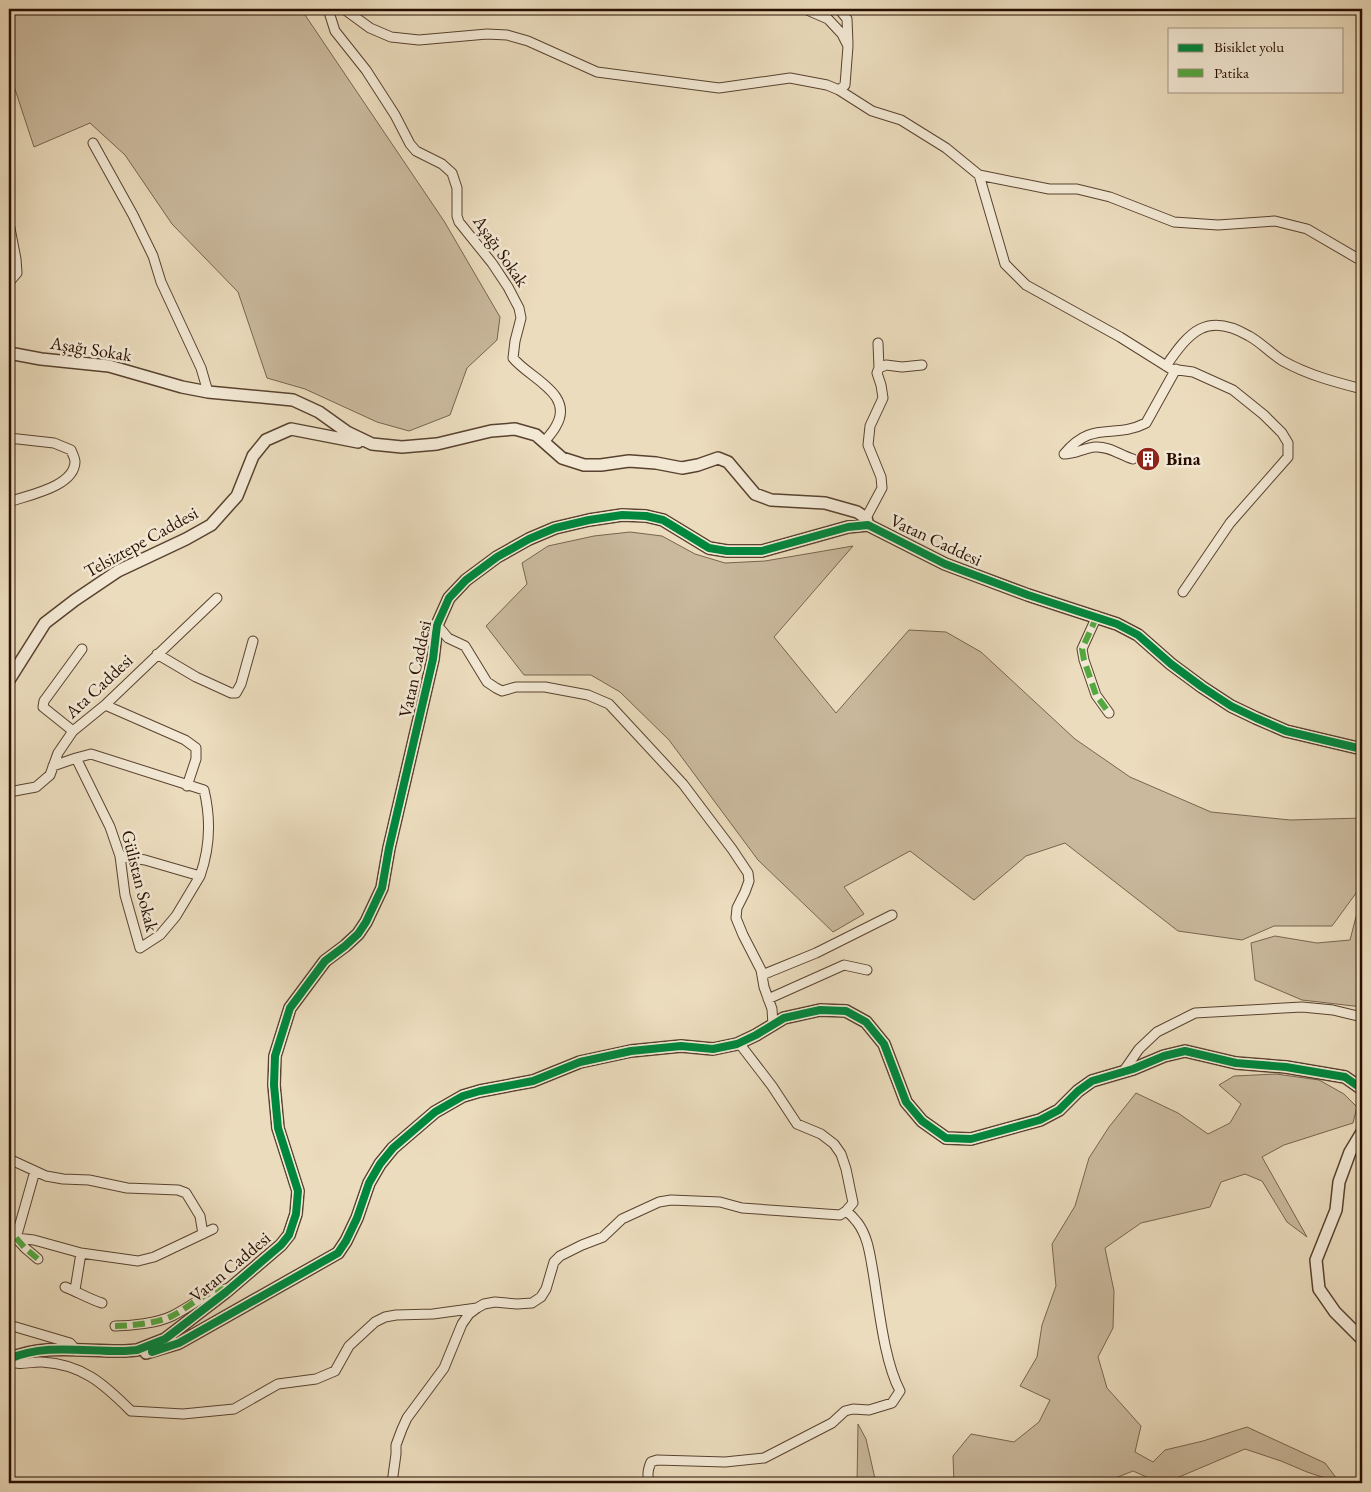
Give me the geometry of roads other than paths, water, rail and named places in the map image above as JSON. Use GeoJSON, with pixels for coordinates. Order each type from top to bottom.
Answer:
{"type":"FeatureCollection","features":[{"type":"Feature","properties":{"kind":"street","name":"Aşağı Sokak"},"geometry":{"type":"LineString","coordinates":[[328,9],[335,31],[366,70],[395,115],[410,144],[416,151],[442,164],[452,173],[457,188],[459,222],[492,263],[519,308],[521,318],[513,358],[552,391],[560,408],[561,415],[556,426],[544,442]]}},
{"type":"Feature","properties":{"kind":"street"},"geometry":{"type":"LineString","coordinates":[[344,9],[370,28],[391,37],[419,40],[487,34],[507,35],[528,42],[596,72],[719,88],[790,78],[827,85],[839,90],[872,111],[901,120],[946,148],[979,175],[1049,189],[1077,188],[1110,197],[1174,222],[1218,225],[1275,222],[1308,228],[1362,261]]}},
{"type":"Feature","properties":{"kind":"street"},"geometry":{"type":"LineString","coordinates":[[805,9],[828,19],[842,34],[848,46]]}},
{"type":"Feature","properties":{"kind":"street"},"geometry":{"type":"LineString","coordinates":[[839,9],[847,19],[849,33],[845,84],[839,90]]}},
{"type":"Feature","properties":{"kind":"street"},"geometry":{"type":"LineString","coordinates":[[93,143],[133,215],[153,256],[161,282],[201,368],[208,392]]}},
{"type":"Feature","properties":{"kind":"street"},"geometry":{"type":"LineString","coordinates":[[979,175],[1005,264],[1026,285],[1120,336],[1166,366],[1193,372],[1233,390],[1264,415],[1282,433],[1288,443],[1288,457],[1230,523],[1183,592]]}},
{"type":"Feature","properties":{"kind":"street"},"geometry":{"type":"LineString","coordinates":[[9,223],[17,273],[10,280]]}},
{"type":"Feature","properties":{"kind":"street"},"geometry":{"type":"LineString","coordinates":[[1166,366],[1176,351],[1196,329],[1208,325],[1220,325],[1233,328],[1249,336],[1282,360],[1305,371],[1362,389]]}},
{"type":"Feature","properties":{"kind":"street"},"geometry":{"type":"LineString","coordinates":[[867,521],[882,488],[881,477],[868,445],[870,426],[883,398],[882,386],[877,374],[879,368],[878,343]]}},
{"type":"Feature","properties":{"kind":"street","name":"Aşağı Sokak"},"geometry":{"type":"LineString","coordinates":[[9,353],[109,366],[182,387],[208,392],[293,400],[319,412],[347,432],[372,444],[402,447],[437,444],[491,431],[516,429],[536,435],[562,458],[584,465],[601,465],[629,461],[656,463],[682,468],[698,466],[718,458],[728,462],[755,494],[771,500],[825,503],[857,512],[867,521]]}},
{"type":"Feature","properties":{"kind":"street"},"geometry":{"type":"LineString","coordinates":[[879,368],[886,365],[902,367],[922,365]]}},
{"type":"Feature","properties":{"kind":"street"},"geometry":{"type":"LineString","coordinates":[[1133,459],[1112,450],[1096,447],[1064,454],[1072,444],[1088,434],[1106,430],[1126,431],[1146,423],[1176,369]]}},
{"type":"Feature","properties":{"kind":"street","name":"Telsiztepe Caddesi"},"geometry":{"type":"LineString","coordinates":[[9,680],[45,624],[75,600],[118,571],[211,525],[237,496],[253,456],[266,440],[291,429],[372,444]]}},
{"type":"Feature","properties":{"kind":"street"},"geometry":{"type":"LineString","coordinates":[[9,438],[63,446],[71,450],[75,461],[70,476],[56,485],[9,502]]}},
{"type":"Feature","properties":{"kind":"street","name":"Vatan Caddesi"},"geometry":{"type":"LineString","coordinates":[[9,1359],[39,1350],[137,1350],[165,1339],[231,1288],[289,1235],[296,1214],[298,1191],[278,1128],[274,1085],[275,1056],[290,1008],[325,961],[358,934],[366,922],[382,888],[389,848],[433,659],[437,625],[449,598],[466,580],[497,557],[529,538],[555,528],[589,520],[622,515],[646,516],[663,520],[709,548],[742,552],[762,551],[867,521],[945,564],[1028,595],[1117,624],[1138,635],[1171,664],[1231,706],[1286,730],[1362,750]]}},
{"type":"Feature","properties":{"kind":"street","name":"Ata Caddesi"},"geometry":{"type":"LineString","coordinates":[[9,792],[36,787],[50,775],[58,753],[73,731],[105,705],[217,598]]}},
{"type":"Feature","properties":{"kind":"street"},"geometry":{"type":"LineString","coordinates":[[1097,616],[1082,648],[1084,660],[1096,695],[1109,713]]}},
{"type":"Feature","properties":{"kind":"street"},"geometry":{"type":"LineString","coordinates":[[437,625],[448,638],[465,646],[487,682],[502,691],[516,687],[545,687],[588,695],[609,704],[683,784],[748,873],[747,886],[737,908],[736,918],[761,970],[772,1009],[773,1025]]}},
{"type":"Feature","properties":{"kind":"street"},"geometry":{"type":"LineString","coordinates":[[157,654],[196,677],[230,693],[236,693],[241,684],[253,641]]}},
{"type":"Feature","properties":{"kind":"street"},"geometry":{"type":"LineString","coordinates":[[73,731],[43,707],[44,701],[82,649]]}},
{"type":"Feature","properties":{"kind":"street"},"geometry":{"type":"LineString","coordinates":[[105,705],[185,740],[196,748],[196,760],[187,786]]}},
{"type":"Feature","properties":{"kind":"street"},"geometry":{"type":"LineString","coordinates":[[53,766],[91,754],[204,790],[208,805],[209,837],[200,876],[145,860],[120,856]]}},
{"type":"Feature","properties":{"kind":"street","name":"Gülistan Sokak"},"geometry":{"type":"LineString","coordinates":[[76,758],[110,827],[120,856],[124,895],[140,948],[160,935],[176,916],[200,876]]}},
{"type":"Feature","properties":{"kind":"street"},"geometry":{"type":"LineString","coordinates":[[762,975],[816,953],[892,915]]}},
{"type":"Feature","properties":{"kind":"street"},"geometry":{"type":"LineString","coordinates":[[768,999],[844,965],[867,970]]}},
{"type":"Feature","properties":{"kind":"street"},"geometry":{"type":"LineString","coordinates":[[1123,1072],[1139,1049],[1157,1032],[1195,1013],[1302,1007],[1333,1010],[1362,1017]]}},
{"type":"Feature","properties":{"kind":"street"},"geometry":{"type":"LineString","coordinates":[[125,1351],[143,1354],[179,1343],[338,1252],[346,1241],[357,1218],[369,1182],[389,1153],[435,1112],[463,1096],[533,1081],[580,1062],[632,1051],[681,1046],[713,1049],[739,1043],[756,1036],[784,1018],[820,1010],[846,1010],[866,1022],[884,1044],[906,1102],[922,1121],[946,1138],[971,1138],[1040,1120],[1059,1110],[1078,1091],[1092,1081],[1123,1072],[1164,1056],[1185,1051],[1236,1063],[1286,1067],[1345,1077],[1362,1089]]}},
{"type":"Feature","properties":{"kind":"street"},"geometry":{"type":"LineString","coordinates":[[392,1483],[396,1445],[407,1418],[444,1368],[462,1324],[477,1308],[484,1304],[495,1302],[532,1303],[541,1297],[546,1289],[554,1262],[560,1256],[603,1237],[622,1219],[659,1202],[672,1200],[720,1202],[742,1208],[840,1215],[853,1203],[841,1154],[834,1144],[821,1134],[797,1124],[772,1086],[739,1043]]}},
{"type":"Feature","properties":{"kind":"street"},"geometry":{"type":"LineString","coordinates":[[1362,1132],[1350,1152],[1339,1182],[1336,1210],[1316,1260],[1320,1289],[1334,1312],[1362,1339]]}},
{"type":"Feature","properties":{"kind":"street"},"geometry":{"type":"LineString","coordinates":[[9,1159],[46,1176],[89,1180],[127,1188],[178,1190],[186,1193],[200,1216],[203,1234]]}},
{"type":"Feature","properties":{"kind":"street"},"geometry":{"type":"LineString","coordinates":[[13,1236],[35,1171]]}},
{"type":"Feature","properties":{"kind":"street"},"geometry":{"type":"LineString","coordinates":[[650,1483],[647,1479],[648,1470],[651,1462],[656,1460],[725,1462],[764,1458],[832,1424],[845,1411],[853,1409],[869,1410],[892,1403],[900,1391],[894,1380],[887,1352],[866,1238],[857,1221],[846,1211]]}},
{"type":"Feature","properties":{"kind":"street"},"geometry":{"type":"LineString","coordinates":[[13,1236],[81,1253],[145,1261],[213,1229]]}},
{"type":"Feature","properties":{"kind":"street"},"geometry":{"type":"LineString","coordinates":[[13,1236],[38,1259]]}},
{"type":"Feature","properties":{"kind":"street"},"geometry":{"type":"LineString","coordinates":[[75,1290],[81,1253]]}},
{"type":"Feature","properties":{"kind":"street"},"geometry":{"type":"LineString","coordinates":[[65,1287],[85,1294],[90,1300],[102,1303]]}},
{"type":"Feature","properties":{"kind":"street"},"geometry":{"type":"LineString","coordinates":[[115,1326],[170,1318],[219,1290],[231,1288]]}},
{"type":"Feature","properties":{"kind":"street"},"geometry":{"type":"LineString","coordinates":[[9,1359],[14,1363],[41,1362],[63,1364],[79,1370],[101,1382],[131,1411],[183,1414],[234,1409],[278,1384],[316,1379],[335,1371],[349,1346],[376,1322],[385,1318],[396,1315],[433,1314],[477,1308]]}},
{"type":"Feature","properties":{"kind":"street"},"geometry":{"type":"LineString","coordinates":[[9,1325],[46,1334],[70,1343],[77,1351]]}},
{"type":"Feature","properties":{"kind":"place","name":"Bina"},"geometry":{"type":"Point","coordinates":[1148,459]}}]}
